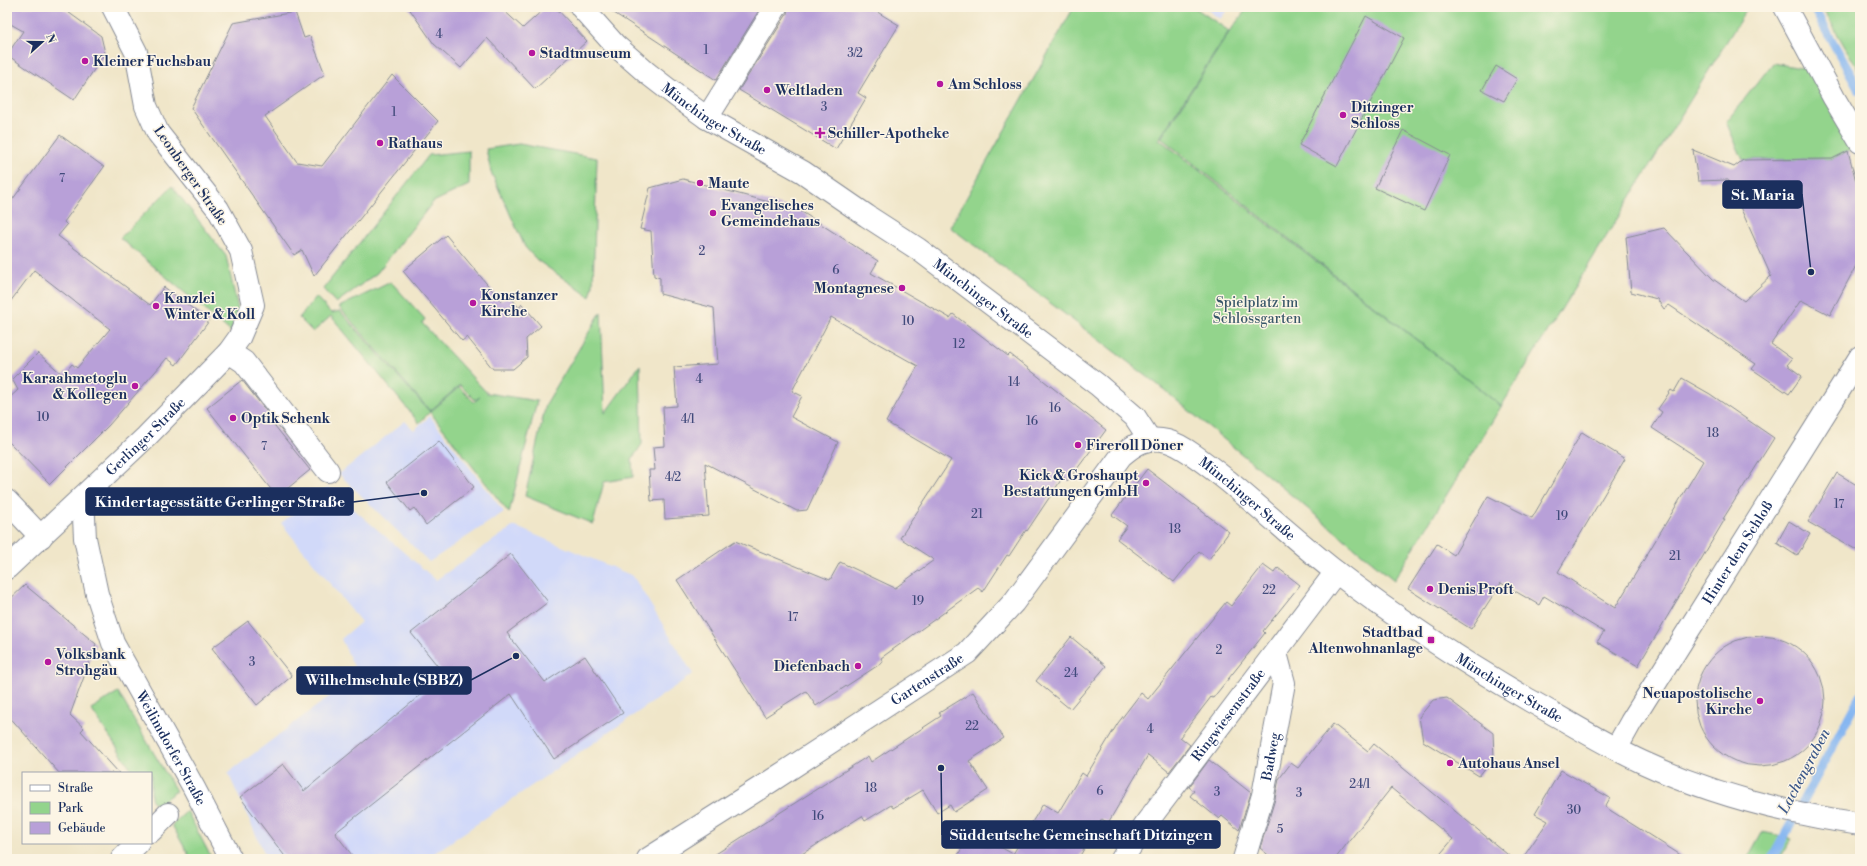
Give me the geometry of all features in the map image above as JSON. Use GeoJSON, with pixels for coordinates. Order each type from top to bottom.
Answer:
{"type":"FeatureCollection","features":[{"type":"Feature","properties":{"kind":"street","name":"Leonberger Straße"},"geometry":{"type":"LineString","coordinates":[[113,7],[136,52],[146,106],[158,133],[218,209],[241,251]]}},
{"type":"Feature","properties":{"kind":"street"},"geometry":{"type":"LineString","coordinates":[[706,118],[776,7]]}},
{"type":"Feature","properties":{"kind":"street"},"geometry":{"type":"LineString","coordinates":[[1785,7],[1834,98],[1860,142]]}},
{"type":"Feature","properties":{"kind":"street","name":"Münchinger Straße"},"geometry":{"type":"LineString","coordinates":[[585,11],[615,45],[647,73],[706,118],[803,172],[918,249],[1098,385],[1135,417],[1150,440],[1168,441],[1203,461],[1336,572],[1466,664],[1616,749],[1644,763],[1709,789],[1767,807],[1819,818],[1860,824]]}},
{"type":"Feature","properties":{"kind":"street","name":"Gerlinger Straße"},"geometry":{"type":"LineString","coordinates":[[7,568],[146,437],[229,352],[239,338],[253,305],[241,251]]}},
{"type":"Feature","properties":{"kind":"street"},"geometry":{"type":"LineString","coordinates":[[229,352],[244,362],[328,471]]}},
{"type":"Feature","properties":{"kind":"street","name":"Hinter dem Schloß"},"geometry":{"type":"LineString","coordinates":[[1616,749],[1631,722],[1860,357]]}},
{"type":"Feature","properties":{"kind":"street","name":"Gartenstraße"},"geometry":{"type":"LineString","coordinates":[[648,859],[771,781],[967,652],[1014,602],[1121,456],[1134,444],[1150,440]]}},
{"type":"Feature","properties":{"kind":"street","name":"Weilimdorfer Straße"},"geometry":{"type":"LineString","coordinates":[[83,497],[84,538],[96,594],[113,642],[194,788],[231,859]]}},
{"type":"Feature","properties":{"kind":"street"},"geometry":{"type":"LineString","coordinates":[[7,501],[41,536]]}},
{"type":"Feature","properties":{"kind":"street","name":"Ringwiesenstraße"},"geometry":{"type":"LineString","coordinates":[[1122,859],[1147,822],[1336,572]]}},
{"type":"Feature","properties":{"kind":"street","name":"Badweg"},"geometry":{"type":"LineString","coordinates":[[1244,859],[1263,795],[1284,683],[1276,652]]}},
{"type":"Feature","properties":{"kind":"street"},"geometry":{"type":"LineString","coordinates":[[152,829],[168,814]]}},
{"type":"Feature","properties":{"kind":"street"},"geometry":{"type":"LineString","coordinates":[[122,859],[137,844]]}},
{"type":"Feature","properties":{"kind":"shaded area"},"geometry":{"type":"Polygon","coordinates":[[[1204,7],[1230,7],[1220,19],[1204,7]]]}},
{"type":"Feature","properties":{"kind":"shaded area"},"geometry":{"type":"Polygon","coordinates":[[[430,416],[504,512],[429,562],[339,474],[405,421],[414,430],[430,416]]]}},
{"type":"Feature","properties":{"kind":"shaded area"},"geometry":{"type":"Polygon","coordinates":[[[328,487],[436,580],[514,526],[633,576],[693,674],[426,859],[267,859],[228,773],[358,675],[341,639],[361,622],[281,523],[328,487]]]}},
{"type":"Feature","properties":{"kind":"green space","name":"Spielplatz im Schlossgarten"},"geometry":{"type":"Polygon","coordinates":[[[1074,7],[1194,7],[1229,31],[1159,139],[1501,406],[1161,138],[1230,31],[1248,7],[1748,7],[1394,580],[1157,384],[950,227],[1074,7]]]}},
{"type":"Feature","properties":{"kind":"green space"},"geometry":{"type":"Polygon","coordinates":[[[1822,7],[1860,7],[1860,73],[1822,7]]]}},
{"type":"Feature","properties":{"kind":"green space"},"geometry":{"type":"Polygon","coordinates":[[[1773,63],[1813,70],[1856,146],[1832,159],[1743,160],[1726,122],[1773,63]]]}},
{"type":"Feature","properties":{"kind":"green space"},"geometry":{"type":"Polygon","coordinates":[[[519,144],[597,158],[593,286],[590,297],[537,260],[525,247],[491,172],[486,149],[519,144]]]}},
{"type":"Feature","properties":{"kind":"green space"},"geometry":{"type":"Polygon","coordinates":[[[469,151],[469,185],[433,202],[377,273],[336,303],[323,289],[429,155],[469,151]]]}},
{"type":"Feature","properties":{"kind":"green space"},"geometry":{"type":"Polygon","coordinates":[[[172,186],[226,256],[238,309],[231,332],[120,238],[172,186]]]}},
{"type":"Feature","properties":{"kind":"green space"},"geometry":{"type":"Polygon","coordinates":[[[391,282],[425,319],[422,323],[487,393],[537,401],[509,513],[430,412],[459,387],[474,402],[480,397],[475,400],[460,385],[430,411],[339,307],[391,282]]]}},
{"type":"Feature","properties":{"kind":"green space"},"geometry":{"type":"Polygon","coordinates":[[[316,297],[331,313],[340,311],[430,412],[419,423],[331,316],[313,332],[299,318],[316,297]]]}},
{"type":"Feature","properties":{"kind":"green space"},"geometry":{"type":"Polygon","coordinates":[[[601,312],[605,413],[640,365],[642,444],[632,459],[633,477],[604,482],[593,524],[525,496],[546,404],[601,312]]]}},
{"type":"Feature","properties":{"kind":"green space"},"geometry":{"type":"Polygon","coordinates":[[[118,692],[176,791],[156,806],[152,800],[152,772],[133,772],[91,709],[118,692]]]}},
{"type":"Feature","properties":{"kind":"green space"},"geometry":{"type":"Polygon","coordinates":[[[187,811],[212,859],[191,859],[172,825],[187,811]]]}},
{"type":"Feature","properties":{"kind":"green space"},"geometry":{"type":"Polygon","coordinates":[[[1762,832],[1792,838],[1779,859],[1747,859],[1762,832]]]}},
{"type":"Feature","properties":{"kind":"building"},"geometry":{"type":"Polygon","coordinates":[[[7,7],[61,7],[101,36],[105,53],[74,100],[7,55],[23,31],[7,22],[7,7]]]}},
{"type":"Feature","properties":{"kind":"building"},"geometry":{"type":"Polygon","coordinates":[[[408,7],[500,7],[523,28],[546,7],[555,7],[587,41],[535,89],[487,38],[461,68],[434,44],[408,7]]]}},
{"type":"Feature","properties":{"kind":"building"},"geometry":{"type":"Polygon","coordinates":[[[605,7],[761,7],[716,80],[605,7]]]}},
{"type":"Feature","properties":{"kind":"building"},"geometry":{"type":"Polygon","coordinates":[[[788,7],[869,7],[899,25],[858,93],[866,98],[836,149],[739,90],[787,14],[788,7]]]}},
{"type":"Feature","properties":{"kind":"building","name":"Rathaus"},"geometry":{"type":"Polygon","coordinates":[[[295,12],[304,38],[310,36],[325,74],[265,116],[297,162],[322,166],[392,75],[438,121],[314,276],[302,250],[294,255],[191,108],[233,23],[295,12]]]}},
{"type":"Feature","properties":{"kind":"building"},"geometry":{"type":"Polygon","coordinates":[[[1366,16],[1404,38],[1337,166],[1299,145],[1366,16]]]}},
{"type":"Feature","properties":{"kind":"building"},"geometry":{"type":"Polygon","coordinates":[[[1496,66],[1517,79],[1504,101],[1482,90],[1496,66]]]}},
{"type":"Feature","properties":{"kind":"building"},"geometry":{"type":"Polygon","coordinates":[[[1403,130],[1450,155],[1424,211],[1375,188],[1403,130]]]}},
{"type":"Feature","properties":{"kind":"building"},"geometry":{"type":"Polygon","coordinates":[[[60,135],[104,167],[64,222],[67,225],[58,236],[150,305],[164,287],[209,321],[176,365],[167,358],[109,425],[50,484],[7,440],[7,400],[18,390],[12,379],[38,353],[63,375],[72,364],[77,368],[110,329],[34,270],[7,306],[7,207],[60,135]]]}},
{"type":"Feature","properties":{"kind":"building"},"geometry":{"type":"Polygon","coordinates":[[[1693,150],[1734,167],[1743,160],[1832,159],[1848,151],[1857,185],[1860,190],[1860,258],[1830,315],[1801,300],[1771,344],[1792,359],[1787,365],[1802,376],[1789,394],[1752,369],[1756,364],[1669,305],[1664,309],[1657,299],[1631,292],[1626,237],[1664,228],[1713,279],[1744,301],[1771,276],[1728,180],[1698,181],[1693,150]]]}},
{"type":"Feature","properties":{"kind":"building"},"geometry":{"type":"Polygon","coordinates":[[[683,179],[799,210],[878,261],[871,273],[950,318],[953,314],[1008,356],[1010,354],[1106,430],[1068,481],[1063,477],[1027,531],[1026,530],[1009,556],[1007,555],[983,592],[978,588],[881,658],[883,662],[816,706],[806,691],[765,717],[677,580],[735,541],[830,580],[840,562],[895,588],[934,560],[900,538],[951,460],[886,422],[918,366],[831,317],[792,391],[802,396],[791,417],[838,442],[807,510],[797,511],[705,463],[709,516],[665,519],[664,500],[651,501],[649,470],[655,470],[653,447],[665,446],[663,407],[677,406],[674,367],[718,364],[714,308],[660,294],[660,278],[654,276],[651,231],[640,229],[650,188],[683,179]]]}},
{"type":"Feature","properties":{"kind":"building","name":"Konstanzer Kirche"},"geometry":{"type":"Polygon","coordinates":[[[446,235],[501,301],[509,295],[519,308],[522,304],[541,326],[526,339],[527,357],[513,369],[493,369],[467,337],[462,341],[403,271],[446,235]]]}},
{"type":"Feature","properties":{"kind":"building"},"geometry":{"type":"Polygon","coordinates":[[[1682,378],[1710,394],[1774,438],[1723,519],[1725,519],[1638,666],[1597,642],[1604,632],[1544,596],[1539,605],[1501,583],[1471,629],[1408,589],[1437,544],[1454,555],[1488,496],[1532,518],[1582,432],[1625,459],[1558,572],[1615,608],[1703,461],[1652,428],[1662,412],[1658,409],[1671,390],[1674,392],[1682,378]]]}},
{"type":"Feature","properties":{"kind":"building"},"geometry":{"type":"Polygon","coordinates":[[[242,380],[273,420],[271,421],[310,470],[277,497],[207,408],[242,380]]]}},
{"type":"Feature","properties":{"kind":"building"},"geometry":{"type":"Polygon","coordinates":[[[439,441],[474,487],[426,525],[414,508],[410,511],[387,482],[439,441]]]}},
{"type":"Feature","properties":{"kind":"building"},"geometry":{"type":"Polygon","coordinates":[[[1147,469],[1229,532],[1209,559],[1199,551],[1174,582],[1117,539],[1127,526],[1112,515],[1147,469]]]}},
{"type":"Feature","properties":{"kind":"building"},"geometry":{"type":"Polygon","coordinates":[[[1837,473],[1860,487],[1860,552],[1808,522],[1837,473]]]}},
{"type":"Feature","properties":{"kind":"building"},"geometry":{"type":"Polygon","coordinates":[[[1789,521],[1810,534],[1797,556],[1777,543],[1789,521]]]}},
{"type":"Feature","properties":{"kind":"building"},"geometry":{"type":"Polygon","coordinates":[[[511,554],[548,602],[507,633],[545,682],[585,656],[623,713],[554,759],[511,694],[335,833],[355,859],[287,859],[240,797],[283,764],[304,791],[445,675],[411,633],[511,554]]]}},
{"type":"Feature","properties":{"kind":"building"},"geometry":{"type":"Polygon","coordinates":[[[1263,565],[1274,573],[1278,568],[1300,585],[1263,631],[1265,633],[1213,698],[1211,697],[1180,737],[1190,745],[1169,772],[1148,755],[1108,823],[1102,819],[1078,859],[956,859],[971,831],[1013,854],[1043,804],[1058,813],[1082,773],[1086,776],[1118,723],[1141,693],[1148,699],[1226,602],[1231,606],[1263,565]]]}},
{"type":"Feature","properties":{"kind":"building","name":"Volksbank Strohgäu"},"geometry":{"type":"Polygon","coordinates":[[[25,585],[96,644],[70,715],[84,728],[81,731],[118,772],[58,772],[7,714],[7,602],[25,585]]]}},
{"type":"Feature","properties":{"kind":"building"},"geometry":{"type":"Polygon","coordinates":[[[248,621],[292,676],[257,705],[212,648],[248,621]]]}},
{"type":"Feature","properties":{"kind":"building","name":"Neuapostolische Kirche"},"geometry":{"type":"Polygon","coordinates":[[[1760,636],[1785,641],[1806,655],[1820,676],[1825,701],[1820,726],[1806,747],[1785,761],[1760,766],[1735,761],[1714,747],[1700,726],[1695,701],[1700,676],[1714,655],[1735,641],[1760,636]]]}},
{"type":"Feature","properties":{"kind":"building"},"geometry":{"type":"Polygon","coordinates":[[[1071,637],[1106,666],[1070,709],[1036,681],[1071,637]]]}},
{"type":"Feature","properties":{"kind":"building"},"geometry":{"type":"Polygon","coordinates":[[[973,692],[1004,738],[969,761],[988,790],[954,812],[950,805],[937,813],[923,790],[893,808],[891,805],[865,821],[862,816],[794,859],[708,859],[868,756],[871,762],[941,716],[939,713],[973,692]]]}},
{"type":"Feature","properties":{"kind":"building"},"geometry":{"type":"Polygon","coordinates":[[[1447,698],[1493,733],[1494,757],[1479,776],[1423,741],[1419,717],[1433,700],[1447,698]]]}},
{"type":"Feature","properties":{"kind":"building"},"geometry":{"type":"Polygon","coordinates":[[[1333,724],[1368,751],[1374,744],[1513,859],[1436,859],[1453,839],[1391,788],[1335,859],[1273,859],[1260,848],[1275,799],[1279,779],[1291,763],[1298,768],[1333,724]]]}},
{"type":"Feature","properties":{"kind":"building"},"geometry":{"type":"Polygon","coordinates":[[[1209,760],[1251,793],[1239,830],[1222,816],[1219,819],[1190,796],[1194,791],[1189,787],[1209,760]]]}},
{"type":"Feature","properties":{"kind":"building"},"geometry":{"type":"Polygon","coordinates":[[[1561,770],[1610,798],[1605,807],[1687,859],[1522,859],[1548,821],[1535,814],[1561,770]]]}},
{"type":"Feature","properties":{"kind":"waterway","name":"Lachengraben"},"geometry":{"type":"LineString","coordinates":[[1813,7],[1860,91]]}},
{"type":"Feature","properties":{"kind":"waterway","name":"Lachengraben"},"geometry":{"type":"LineString","coordinates":[[1772,859],[1860,696]]}},
{"type":"Feature","properties":{"kind":"place","name":"Stadtmuseum"},"geometry":{"type":"Point","coordinates":[532,53]}},
{"type":"Feature","properties":{"kind":"place","name":"Kleiner Fuchsbau"},"geometry":{"type":"Point","coordinates":[85,61]}},
{"type":"Feature","properties":{"kind":"place","name":"Am Schloss"},"geometry":{"type":"Point","coordinates":[940,84]}},
{"type":"Feature","properties":{"kind":"place","name":"Weltladen"},"geometry":{"type":"Point","coordinates":[767,90]}},
{"type":"Feature","properties":{"kind":"place","name":"Ditzinger Schloss"},"geometry":{"type":"Point","coordinates":[1343,115]}},
{"type":"Feature","properties":{"kind":"place","name":"Schiller-Apotheke"},"geometry":{"type":"Point","coordinates":[820,133]}},
{"type":"Feature","properties":{"kind":"place","name":"Rathaus"},"geometry":{"type":"Point","coordinates":[380,143]}},
{"type":"Feature","properties":{"kind":"place","name":"Maute"},"geometry":{"type":"Point","coordinates":[700,183]}},
{"type":"Feature","properties":{"kind":"place","name":"Evangelisches Gemeindehaus"},"geometry":{"type":"Point","coordinates":[713,213]}},
{"type":"Feature","properties":{"kind":"place","name":"St. Maria"},"geometry":{"type":"Point","coordinates":[1811,272]}},
{"type":"Feature","properties":{"kind":"place","name":"Montagnese"},"geometry":{"type":"Point","coordinates":[902,288]}},
{"type":"Feature","properties":{"kind":"place","name":"Konstanzer Kirche"},"geometry":{"type":"Point","coordinates":[473,303]}},
{"type":"Feature","properties":{"kind":"place","name":"Kanzlei Winter & Koll"},"geometry":{"type":"Point","coordinates":[156,306]}},
{"type":"Feature","properties":{"kind":"place","name":"Karaahmetoglu & Kollegen"},"geometry":{"type":"Point","coordinates":[135,386]}},
{"type":"Feature","properties":{"kind":"place","name":"Optik Schenk"},"geometry":{"type":"Point","coordinates":[233,418]}},
{"type":"Feature","properties":{"kind":"place","name":"Fireroll Döner"},"geometry":{"type":"Point","coordinates":[1078,445]}},
{"type":"Feature","properties":{"kind":"place","name":"Kick & Groshaupt Bestattungen GmbH"},"geometry":{"type":"Point","coordinates":[1146,483]}},
{"type":"Feature","properties":{"kind":"place","name":"Kindertagesstätte Gerlinger Straße"},"geometry":{"type":"Point","coordinates":[424,493]}},
{"type":"Feature","properties":{"kind":"place","name":"Denis Proft"},"geometry":{"type":"Point","coordinates":[1430,589]}},
{"type":"Feature","properties":{"kind":"place","name":"Stadtbad Altenwohnanlage"},"geometry":{"type":"Point","coordinates":[1431,640]}},
{"type":"Feature","properties":{"kind":"place","name":"Wilhelmschule (SBBZ)"},"geometry":{"type":"Point","coordinates":[516,656]}},
{"type":"Feature","properties":{"kind":"place","name":"Volksbank Strohgäu"},"geometry":{"type":"Point","coordinates":[48,662]}},
{"type":"Feature","properties":{"kind":"place","name":"Diefenbach"},"geometry":{"type":"Point","coordinates":[858,666]}},
{"type":"Feature","properties":{"kind":"place","name":"Neuapostolische Kirche"},"geometry":{"type":"Point","coordinates":[1760,701]}},
{"type":"Feature","properties":{"kind":"place","name":"Autohaus Ansel"},"geometry":{"type":"Point","coordinates":[1450,763]}},
{"type":"Feature","properties":{"kind":"place","name":"Süddeutsche Gemeinschaft Ditzingen"},"geometry":{"type":"Point","coordinates":[941,768]}}]}
